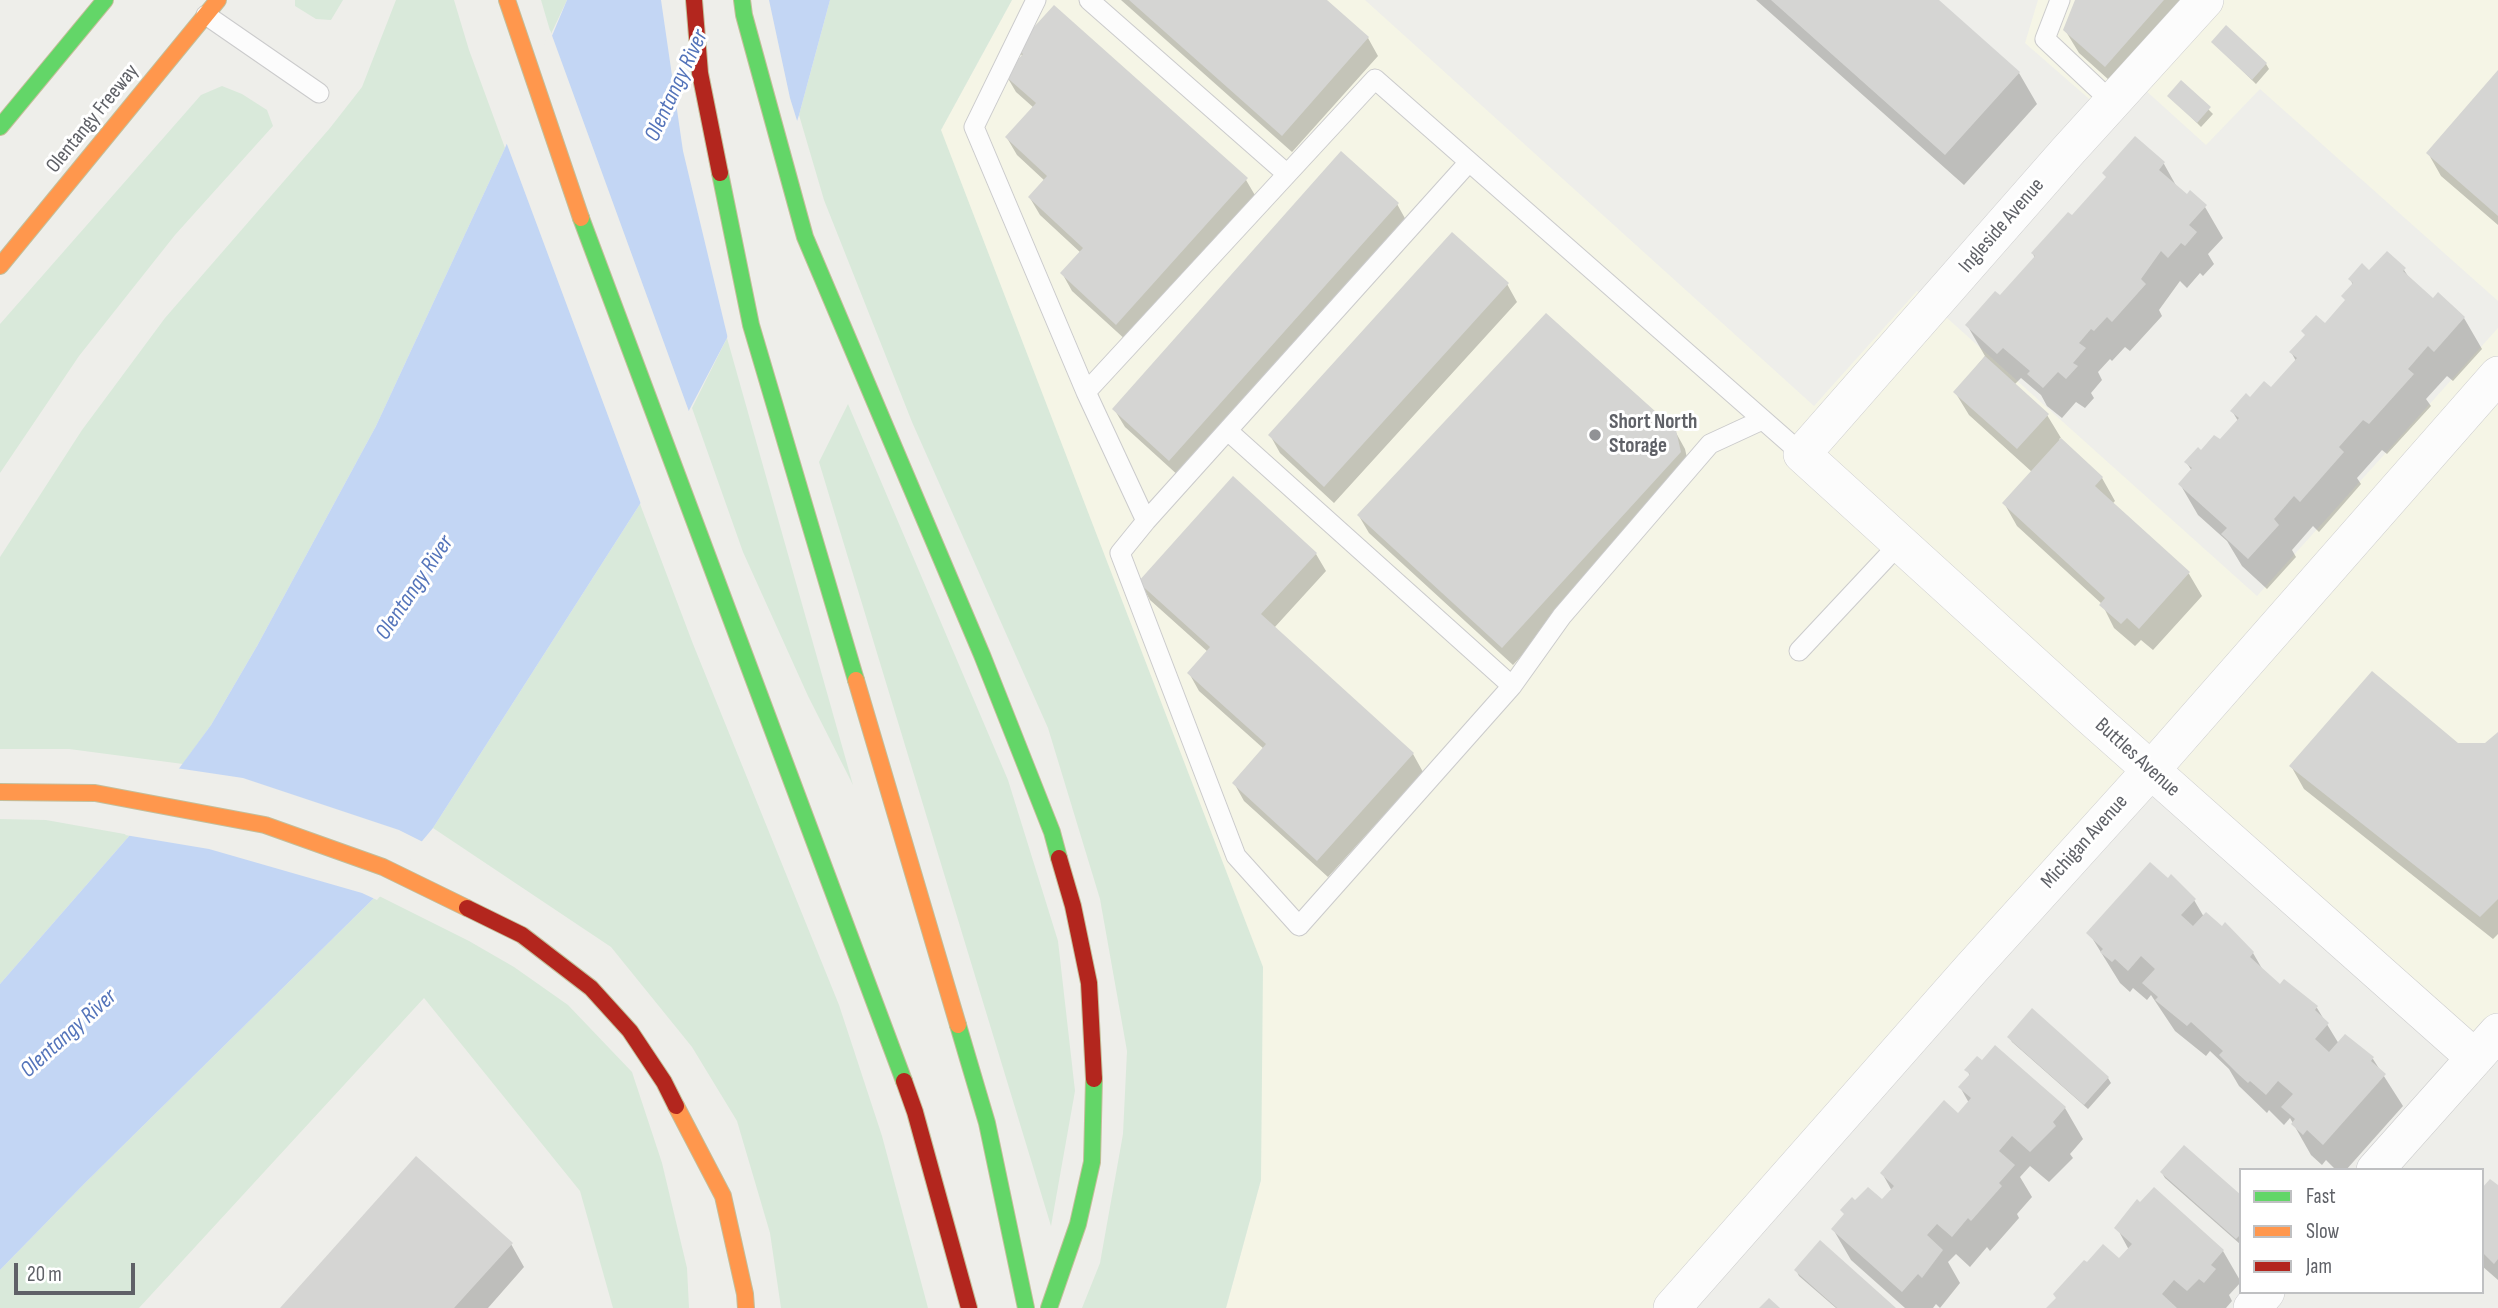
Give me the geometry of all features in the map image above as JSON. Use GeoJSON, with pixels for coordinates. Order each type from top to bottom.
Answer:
{"type":"FeatureCollection","features":[{"type":"Feature","properties":{"kind":"highway"},"geometry":{"type":"LineString","coordinates":[[0,127],[105,0]]}},
{"type":"Feature","properties":{"kind":"highway"},"geometry":{"type":"LineString","coordinates":[[507,0],[576,203],[915,1112],[969,1308]]}},
{"type":"Feature","properties":{"kind":"highway"},"geometry":{"type":"LineString","coordinates":[[694,0],[700,73],[751,325],[987,1123],[1026,1308]]}},
{"type":"Feature","properties":{"kind":"highway"},"geometry":{"type":"LineString","coordinates":[[742,0],[747,28],[805,237],[982,655],[1052,832],[1073,906],[1089,984],[1095,1101],[1092,1162],[1078,1224],[1049,1308]]}},
{"type":"Feature","properties":{"kind":"highway","name":"Olentangy Freeway"},"geometry":{"type":"LineString","coordinates":[[0,266],[212,8]]}},
{"type":"Feature","properties":{"kind":"highway"},"geometry":{"type":"LineString","coordinates":[[0,792],[95,793],[265,825],[383,867],[522,935],[591,988],[630,1031],[664,1082],[723,1196],[746,1308]]}},
{"type":"Feature","properties":{"kind":"street","name":"Ingleside Avenue"},"geometry":{"type":"LineString","coordinates":[[1802,454],[2205,0]]}},
{"type":"Feature","properties":{"kind":"street","name":"Michigan Avenue"},"geometry":{"type":"LineString","coordinates":[[1672,1308],[2498,375]]}},
{"type":"Feature","properties":{"kind":"street","name":"Buttles Avenue"},"geometry":{"type":"LineString","coordinates":[[1802,454],[2151,770],[2486,1045]]}},
{"type":"Feature","properties":{"kind":"street"},"geometry":{"type":"LineString","coordinates":[[2377,1168],[2486,1045]]}},
{"type":"Feature","properties":{"kind":"street"},"geometry":{"type":"LineString","coordinates":[[2252,1308],[2264,1294]]}},
{"type":"Feature","properties":{"kind":"lane"},"geometry":{"type":"LineString","coordinates":[[1036,0],[974,127],[1086,392],[1146,521]]}},
{"type":"Feature","properties":{"kind":"lane"},"geometry":{"type":"LineString","coordinates":[[1089,0],[1287,174]]}},
{"type":"Feature","properties":{"kind":"lane"},"geometry":{"type":"LineString","coordinates":[[2060,0],[2045,39],[2112,102]]}},
{"type":"Feature","properties":{"kind":"lane"},"geometry":{"type":"LineString","coordinates":[[212,8],[319,93]]}},
{"type":"Feature","properties":{"kind":"lane"},"geometry":{"type":"LineString","coordinates":[[1086,392],[1375,79],[1802,454]]}},
{"type":"Feature","properties":{"kind":"lane"},"geometry":{"type":"LineString","coordinates":[[1469,162],[1120,553],[1236,856],[1299,926],[1512,686],[1562,616],[1710,444],[1762,419]]}},
{"type":"Feature","properties":{"kind":"lane"},"geometry":{"type":"LineString","coordinates":[[1228,431],[1512,686]]}},
{"type":"Feature","properties":{"kind":"lane"},"geometry":{"type":"LineString","coordinates":[[1799,651],[1900,543]]}},
{"type":"Feature","properties":{"kind":"shaded area"},"geometry":{"type":"Polygon","coordinates":[[[1012,0],[1365,0],[1814,406],[1917,291],[2257,596],[2498,328],[2498,1027],[2476,1052],[2151,766],[1671,1308],[1226,1308],[1261,1180],[941,130],[1012,0]]]}},
{"type":"Feature","properties":{"kind":"shaded area"},"geometry":{"type":"Polygon","coordinates":[[[2038,0],[2498,0],[2498,301],[2260,89],[2206,145],[2133,79],[2103,111],[2025,43],[2038,0]]]}},
{"type":"Feature","properties":{"kind":"green space"},"geometry":{"type":"Polygon","coordinates":[[[295,0],[343,0],[331,20],[316,19],[295,6],[295,0]]]}},
{"type":"Feature","properties":{"kind":"green space"},"geometry":{"type":"Polygon","coordinates":[[[396,0],[454,0],[469,50],[505,148],[376,426],[257,646],[211,725],[183,764],[69,749],[0,749],[0,557],[82,430],[165,318],[330,128],[362,87],[396,0]]]}},
{"type":"Feature","properties":{"kind":"green space"},"geometry":{"type":"Polygon","coordinates":[[[541,0],[567,0],[551,34],[541,0]]]}},
{"type":"Feature","properties":{"kind":"green space"},"geometry":{"type":"Polygon","coordinates":[[[830,0],[1012,0],[941,130],[1263,967],[1261,1180],[1226,1308],[1082,1308],[1100,1263],[1123,1134],[1127,1051],[1100,899],[1048,728],[912,422],[824,200],[799,115],[830,0]]]}},
{"type":"Feature","properties":{"kind":"green space"},"geometry":{"type":"Polygon","coordinates":[[[222,86],[242,94],[267,110],[273,126],[175,235],[79,356],[0,473],[0,324],[201,95],[222,86]]]}},
{"type":"Feature","properties":{"kind":"green space"},"geometry":{"type":"Polygon","coordinates":[[[727,338],[853,785],[808,696],[743,552],[692,408],[727,338]]]}},
{"type":"Feature","properties":{"kind":"green space"},"geometry":{"type":"Polygon","coordinates":[[[848,404],[1008,780],[1058,941],[1075,1091],[1051,1226],[819,462],[848,404]]]}},
{"type":"Feature","properties":{"kind":"green space"},"geometry":{"type":"Polygon","coordinates":[[[640,504],[693,644],[839,1005],[882,1136],[928,1308],[781,1308],[770,1233],[737,1121],[692,1047],[611,947],[433,828],[640,504]]]}},
{"type":"Feature","properties":{"kind":"green space"},"geometry":{"type":"Polygon","coordinates":[[[0,819],[46,820],[130,835],[0,984],[0,819]]]}},
{"type":"Feature","properties":{"kind":"green space"},"geometry":{"type":"Polygon","coordinates":[[[377,895],[514,967],[568,1005],[632,1072],[662,1163],[687,1268],[689,1308],[613,1308],[580,1191],[424,998],[139,1308],[0,1308],[0,1270],[377,895]]]}},
{"type":"Feature","properties":{"kind":"water","name":"Olentangy River"},"geometry":{"type":"Polygon","coordinates":[[[567,0],[830,0],[799,115],[727,338],[640,504],[433,828],[377,895],[0,1270],[0,984],[130,835],[211,725],[257,646],[376,426],[505,148],[567,0]]]}},
{"type":"Feature","properties":{"kind":"pier"},"geometry":{"type":"Polygon","coordinates":[[[661,0],[769,0],[799,127],[729,343],[683,151],[661,0]]]}},
{"type":"Feature","properties":{"kind":"pier"},"geometry":{"type":"Polygon","coordinates":[[[550,30],[691,417],[642,507],[505,139],[550,30]]]}},
{"type":"Feature","properties":{"kind":"pier"},"geometry":{"type":"Polygon","coordinates":[[[176,768],[243,778],[399,830],[425,843],[377,900],[362,893],[209,849],[125,835],[176,768]]]}},
{"type":"Feature","properties":{"kind":"building"},"geometry":{"type":"Polygon","coordinates":[[[1129,0],[1327,0],[1369,37],[1282,136],[1129,0]]]}},
{"type":"Feature","properties":{"kind":"building"},"geometry":{"type":"Polygon","coordinates":[[[1771,0],[1939,0],[2020,72],[1945,155],[1771,0]]]}},
{"type":"Feature","properties":{"kind":"building"},"geometry":{"type":"Polygon","coordinates":[[[2075,0],[2164,0],[2105,67],[2063,30],[2075,0]]]}},
{"type":"Feature","properties":{"kind":"building"},"geometry":{"type":"Polygon","coordinates":[[[1054,5],[1248,178],[1116,325],[1060,273],[1083,248],[1028,197],[1047,176],[1005,137],[1036,103],[1004,75],[1023,54],[1015,48],[1054,5]]]}},
{"type":"Feature","properties":{"kind":"building"},"geometry":{"type":"Polygon","coordinates":[[[2226,25],[2267,63],[2252,80],[2211,42],[2226,25]]]}},
{"type":"Feature","properties":{"kind":"building"},"geometry":{"type":"Polygon","coordinates":[[[2498,70],[2498,216],[2426,153],[2498,70]]]}},
{"type":"Feature","properties":{"kind":"building"},"geometry":{"type":"Polygon","coordinates":[[[2181,80],[2211,107],[2197,123],[2167,96],[2181,80]]]}},
{"type":"Feature","properties":{"kind":"building"},"geometry":{"type":"Polygon","coordinates":[[[2135,136],[2165,162],[2159,170],[2187,194],[2190,190],[2207,205],[2189,225],[2197,232],[2185,246],[2181,243],[2168,258],[2161,251],[2141,279],[2146,284],[2112,322],[2107,317],[2079,343],[2086,348],[2073,363],[2078,366],[2066,379],[2058,372],[2043,388],[2027,374],[2030,371],[2003,348],[1997,354],[1965,325],[1995,291],[2000,295],[2035,256],[2031,253],[2068,212],[2072,215],[2106,177],[2102,173],[2135,136]]]}},
{"type":"Feature","properties":{"kind":"building"},"geometry":{"type":"Polygon","coordinates":[[[1341,151],[1399,203],[1169,461],[1112,409],[1341,151]]]}},
{"type":"Feature","properties":{"kind":"building"},"geometry":{"type":"Polygon","coordinates":[[[1452,232],[1509,283],[1324,487],[1268,435],[1452,232]]]}},
{"type":"Feature","properties":{"kind":"building"},"geometry":{"type":"Polygon","coordinates":[[[2387,251],[2406,268],[2403,271],[2433,298],[2438,292],[2465,317],[2434,352],[2428,346],[2408,369],[2414,374],[2369,424],[2363,420],[2339,447],[2344,452],[2300,502],[2294,496],[2274,519],[2279,525],[2248,559],[2221,534],[2227,528],[2178,484],[2192,468],[2184,462],[2198,447],[2201,450],[2214,435],[2220,439],[2239,418],[2230,411],[2246,393],[2250,397],[2264,381],[2271,387],[2297,358],[2289,352],[2305,335],[2301,331],[2316,315],[2325,323],[2345,300],[2341,296],[2353,283],[2348,279],[2362,263],[2369,270],[2387,251]]]}},
{"type":"Feature","properties":{"kind":"building"},"geometry":{"type":"Polygon","coordinates":[[[1546,313],[1676,430],[1681,452],[1502,648],[1357,515],[1546,313]]]}},
{"type":"Feature","properties":{"kind":"building"},"geometry":{"type":"Polygon","coordinates":[[[1985,356],[2049,414],[2017,449],[1953,392],[1985,356]]]}},
{"type":"Feature","properties":{"kind":"building"},"geometry":{"type":"Polygon","coordinates":[[[2061,438],[2103,477],[2095,486],[2190,572],[2139,629],[2127,618],[2121,624],[2099,605],[2105,598],[2002,503],[2061,438]]]}},
{"type":"Feature","properties":{"kind":"building"},"geometry":{"type":"Polygon","coordinates":[[[1233,476],[1317,553],[1261,614],[1414,753],[1317,861],[1232,783],[1266,744],[1187,673],[1210,647],[1138,582],[1233,476]]]}},
{"type":"Feature","properties":{"kind":"building"},"geometry":{"type":"Polygon","coordinates":[[[2372,671],[2458,743],[2485,743],[2498,732],[2498,899],[2480,917],[2289,766],[2372,671]]]}},
{"type":"Feature","properties":{"kind":"building"},"geometry":{"type":"Polygon","coordinates":[[[2150,862],[2168,878],[2171,874],[2196,899],[2181,915],[2193,926],[2206,912],[2222,926],[2225,922],[2254,952],[2250,957],[2280,984],[2284,979],[2318,1006],[2315,1010],[2329,1023],[2315,1039],[2329,1052],[2345,1034],[2374,1057],[2371,1061],[2386,1074],[2323,1145],[2307,1130],[2303,1135],[2291,1124],[2295,1119],[2281,1107],[2293,1094],[2278,1081],[2266,1095],[2237,1073],[2219,1055],[2223,1051],[2191,1022],[2187,1026],[2155,1000],[2158,997],[2142,983],[2155,969],[2141,956],[2128,971],[2115,959],[2112,962],[2100,952],[2103,949],[2086,933],[2150,862]]]}},
{"type":"Feature","properties":{"kind":"building"},"geometry":{"type":"Polygon","coordinates":[[[2032,1008],[2109,1077],[2084,1105],[2007,1037],[2032,1008]]]}},
{"type":"Feature","properties":{"kind":"building"},"geometry":{"type":"Polygon","coordinates":[[[1995,1045],[2066,1107],[2053,1122],[2056,1126],[2030,1152],[2012,1136],[1999,1151],[2015,1165],[1999,1183],[2002,1186],[1971,1221],[1968,1218],[1952,1237],[1937,1224],[1927,1235],[1943,1250],[1922,1278],[1918,1274],[1902,1292],[1831,1229],[1844,1214],[1840,1210],[1852,1197],[1855,1200],[1868,1187],[1882,1199],[1894,1186],[1880,1173],[1944,1100],[1958,1113],[1971,1098],[1958,1087],[1970,1074],[1964,1070],[1977,1056],[1982,1060],[1995,1045]]]}},
{"type":"Feature","properties":{"kind":"building"},"geometry":{"type":"Polygon","coordinates":[[[2184,1145],[2239,1193],[2239,1236],[2236,1239],[2160,1172],[2184,1145]]]}},
{"type":"Feature","properties":{"kind":"building"},"geometry":{"type":"Polygon","coordinates":[[[416,1156],[513,1243],[454,1308],[280,1308],[416,1156]]]}},
{"type":"Feature","properties":{"kind":"building"},"geometry":{"type":"Polygon","coordinates":[[[2490,1179],[2498,1185],[2498,1259],[2494,1264],[2484,1254],[2484,1186],[2490,1179]]]}},
{"type":"Feature","properties":{"kind":"building"},"geometry":{"type":"Polygon","coordinates":[[[2154,1187],[2224,1250],[2211,1265],[2216,1269],[2204,1283],[2199,1279],[2187,1291],[2174,1280],[2162,1294],[2177,1308],[2046,1308],[2056,1298],[2053,1294],[2084,1260],[2087,1262],[2103,1244],[2119,1258],[2132,1244],[2114,1228],[2137,1199],[2140,1202],[2154,1187]]]}},
{"type":"Feature","properties":{"kind":"building"},"geometry":{"type":"Polygon","coordinates":[[[1820,1240],[1896,1308],[1837,1308],[1794,1270],[1820,1240]]]}},
{"type":"Feature","properties":{"kind":"building"},"geometry":{"type":"Polygon","coordinates":[[[1769,1298],[1780,1308],[1759,1308],[1769,1298]]]}},
{"type":"Feature","properties":{"kind":"traffic: fast"},"geometry":{"type":"LineString","coordinates":[[0,127],[105,0]]}},
{"type":"Feature","properties":{"kind":"traffic: fast"},"geometry":{"type":"LineString","coordinates":[[742,0],[805,237],[982,655],[1052,832],[1059,858]]}},
{"type":"Feature","properties":{"kind":"traffic: fast"},"geometry":{"type":"LineString","coordinates":[[720,173],[751,325],[856,680]]}},
{"type":"Feature","properties":{"kind":"traffic: fast"},"geometry":{"type":"LineString","coordinates":[[581,218],[904,1081]]}},
{"type":"Feature","properties":{"kind":"traffic: fast"},"geometry":{"type":"LineString","coordinates":[[958,1025],[987,1123],[1026,1308]]}},
{"type":"Feature","properties":{"kind":"traffic: fast"},"geometry":{"type":"LineString","coordinates":[[1049,1308],[1078,1224],[1092,1162],[1094,1079]]}},
{"type":"Feature","properties":{"kind":"traffic: slow"},"geometry":{"type":"LineString","coordinates":[[0,266],[218,0]]}},
{"type":"Feature","properties":{"kind":"traffic: slow"},"geometry":{"type":"LineString","coordinates":[[507,0],[581,218]]}},
{"type":"Feature","properties":{"kind":"traffic: slow"},"geometry":{"type":"LineString","coordinates":[[856,680],[958,1025]]}},
{"type":"Feature","properties":{"kind":"traffic: slow"},"geometry":{"type":"LineString","coordinates":[[0,792],[95,793],[265,825],[383,867],[467,908]]}},
{"type":"Feature","properties":{"kind":"traffic: slow"},"geometry":{"type":"LineString","coordinates":[[676,1106],[723,1196],[746,1308]]}},
{"type":"Feature","properties":{"kind":"traffic: jam"},"geometry":{"type":"LineString","coordinates":[[694,0],[700,73],[720,173]]}},
{"type":"Feature","properties":{"kind":"traffic: jam"},"geometry":{"type":"LineString","coordinates":[[1059,858],[1073,906],[1089,983],[1094,1079]]}},
{"type":"Feature","properties":{"kind":"traffic: jam"},"geometry":{"type":"LineString","coordinates":[[467,908],[522,935],[591,988],[630,1031],[664,1082],[676,1106]]}},
{"type":"Feature","properties":{"kind":"traffic: jam"},"geometry":{"type":"LineString","coordinates":[[904,1081],[969,1308]]}},
{"type":"Feature","properties":{"kind":"place","name":"Short North Storage"},"geometry":{"type":"Point","coordinates":[1595,435]}}]}
